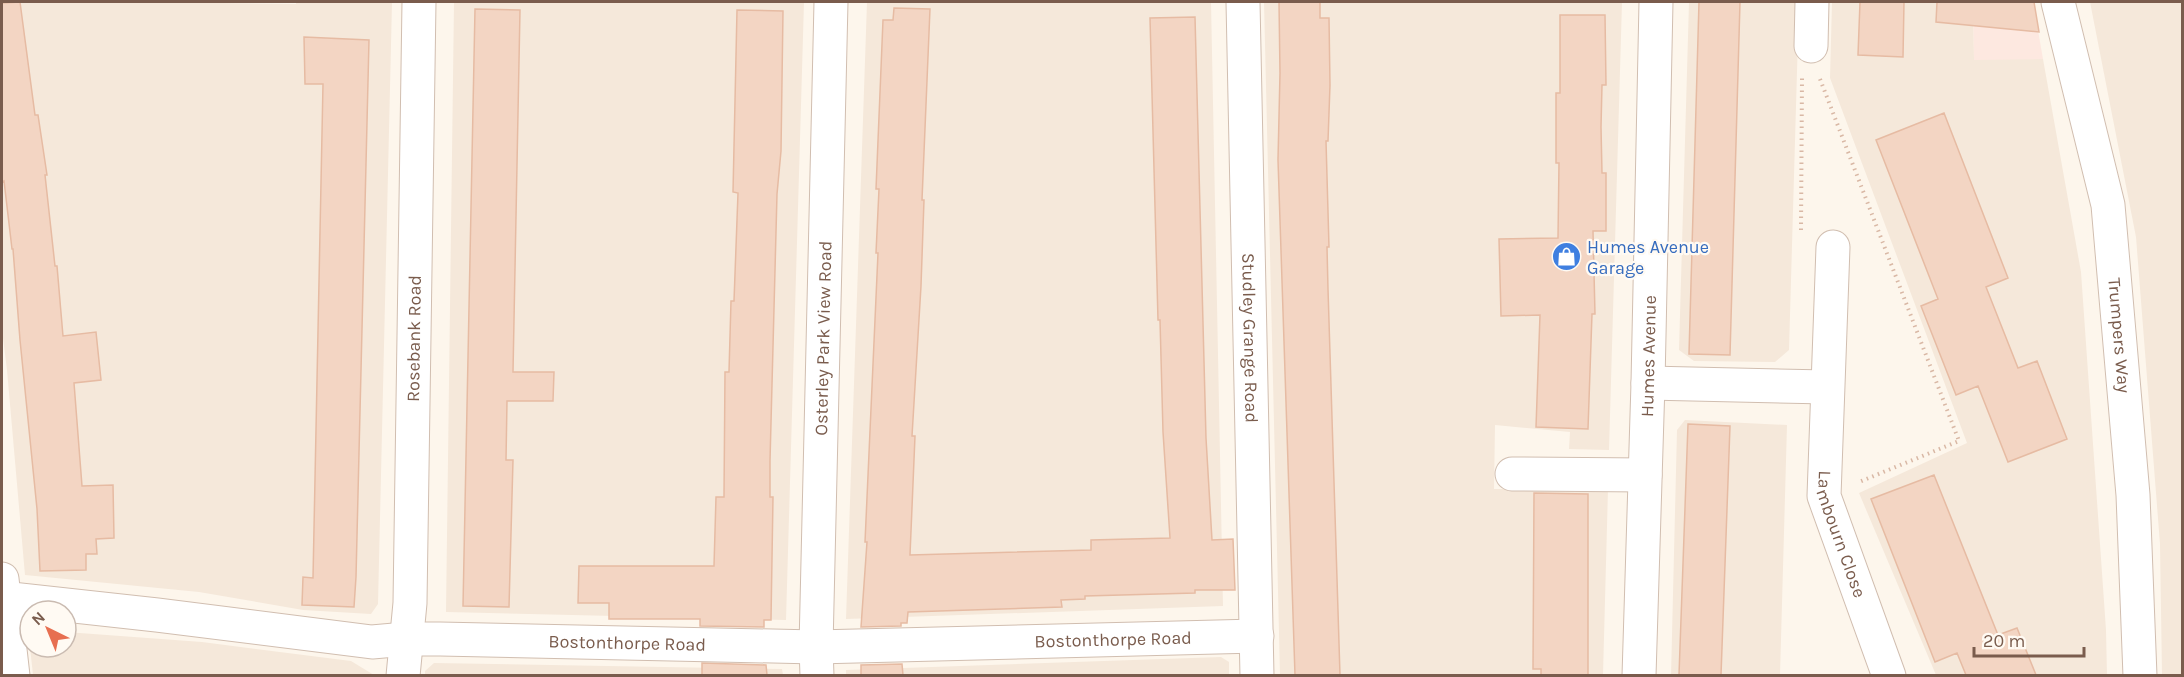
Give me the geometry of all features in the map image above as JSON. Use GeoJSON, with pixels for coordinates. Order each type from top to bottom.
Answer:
{"type":"FeatureCollection","features":[{"type":"Feature","properties":{"kind":"street","name":"Rosebank Road"},"geometry":{"type":"LineString","coordinates":[[403,675],[410,603],[419,2]]}},
{"type":"Feature","properties":{"kind":"street","name":"Osterley Park View Road"},"geometry":{"type":"LineString","coordinates":[[817,661],[831,2]]}},
{"type":"Feature","properties":{"kind":"street","name":"Studley Grange Road"},"geometry":{"type":"LineString","coordinates":[[1243,2],[1257,675]]}},
{"type":"Feature","properties":{"kind":"street","name":"Humes Avenue"},"geometry":{"type":"LineString","coordinates":[[1639,675],[1656,2]]}},
{"type":"Feature","properties":{"kind":"street"},"geometry":{"type":"LineString","coordinates":[[1812,2],[1814,59]]}},
{"type":"Feature","properties":{"kind":"street","name":"Trumpers Way"},"geometry":{"type":"LineString","coordinates":[[2058,2],[2108,206],[2133,495],[2140,675]]}},
{"type":"Feature","properties":{"kind":"street","name":"Lambourn Close"},"geometry":{"type":"LineString","coordinates":[[1833,246],[1824,496],[1889,675]]}},
{"type":"Feature","properties":{"kind":"street"},"geometry":{"type":"LineString","coordinates":[[1648,383],[1827,387]]}},
{"type":"Feature","properties":{"kind":"street"},"geometry":{"type":"LineString","coordinates":[[1512,474],[1645,475]]}},
{"type":"Feature","properties":{"kind":"street","name":"Bostonthorpe Road"},"geometry":{"type":"LineString","coordinates":[[2,591],[157,615],[372,642],[406,639],[817,661],[1257,636]]}},
{"type":"Feature","properties":{"kind":"street"},"geometry":{"type":"LineString","coordinates":[[2,591],[13,675]]}},
{"type":"Feature","properties":{"kind":"path"},"geometry":{"type":"LineString","coordinates":[[1824,496],[1959,441],[1814,59],[1802,47],[1801,240],[1833,246]]}},
{"type":"Feature","properties":{"kind":"shaded area"},"geometry":{"type":"Polygon","coordinates":[[[2,2],[296,4],[296,2],[392,2],[378,604],[371,614],[303,610],[199,592],[25,575],[2,330],[2,2]]]}},
{"type":"Feature","properties":{"kind":"shaded area"},"geometry":{"type":"Polygon","coordinates":[[[454,2],[804,2],[786,620],[446,612],[454,2]]]}},
{"type":"Feature","properties":{"kind":"shaded area"},"geometry":{"type":"Polygon","coordinates":[[[867,2],[1211,2],[1223,606],[846,619],[867,2]]]}},
{"type":"Feature","properties":{"kind":"shaded area"},"geometry":{"type":"Polygon","coordinates":[[[1264,2],[1622,2],[1609,450],[1569,449],[1570,432],[1495,425],[1494,489],[1608,489],[1603,675],[1280,675],[1264,2]]]}},
{"type":"Feature","properties":{"kind":"shaded area"},"geometry":{"type":"Polygon","coordinates":[[[1689,2],[1799,2],[1789,350],[1775,362],[1694,361],[1679,350],[1689,2]]]}},
{"type":"Feature","properties":{"kind":"shaded area"},"geometry":{"type":"Polygon","coordinates":[[[1832,2],[1973,2],[1974,59],[2043,59],[2081,272],[2106,630],[2107,675],[1936,675],[1859,493],[1967,443],[1830,78],[1832,2]]]}},
{"type":"Feature","properties":{"kind":"shaded area"},"geometry":{"type":"Polygon","coordinates":[[[1973,2],[2033,2],[2043,59],[1974,60],[1973,2]]]}},
{"type":"Feature","properties":{"kind":"shaded area"},"geometry":{"type":"Polygon","coordinates":[[[2090,2],[2182,2],[2182,675],[2162,675],[2160,544],[2136,237],[2090,2]]]}},
{"type":"Feature","properties":{"kind":"shaded area"},"geometry":{"type":"Polygon","coordinates":[[[1685,420],[1787,425],[1780,675],[1671,676],[1677,430],[1685,420]]]}},
{"type":"Feature","properties":{"kind":"shaded area"},"geometry":{"type":"Polygon","coordinates":[[[78,633],[202,642],[351,661],[374,675],[33,675],[31,659],[78,659],[78,633]]]}},
{"type":"Feature","properties":{"kind":"shaded area"},"geometry":{"type":"Polygon","coordinates":[[[1221,657],[1229,662],[1229,675],[846,676],[846,670],[1221,657]]]}},
{"type":"Feature","properties":{"kind":"shaded area"},"geometry":{"type":"Polygon","coordinates":[[[434,663],[782,669],[783,675],[425,676],[425,671],[434,663]]]}},
{"type":"Feature","properties":{"kind":"building"},"geometry":{"type":"Polygon","coordinates":[[[20,2],[35,115],[38,115],[47,175],[45,175],[55,266],[57,266],[63,336],[96,332],[101,380],[74,383],[82,486],[113,485],[114,538],[96,539],[97,554],[86,554],[86,570],[40,571],[37,509],[13,249],[4,181],[2,182],[2,3],[20,2]]]}},
{"type":"Feature","properties":{"kind":"building"},"geometry":{"type":"Polygon","coordinates":[[[1279,2],[1320,2],[1320,18],[1329,18],[1330,85],[1328,141],[1326,141],[1329,247],[1327,247],[1340,675],[1295,675],[1278,160],[1279,2]]]}},
{"type":"Feature","properties":{"kind":"building"},"geometry":{"type":"Polygon","coordinates":[[[1699,2],[1740,2],[1730,355],[1689,354],[1699,2]]]}},
{"type":"Feature","properties":{"kind":"building"},"geometry":{"type":"Polygon","coordinates":[[[1860,2],[1904,2],[1903,57],[1858,55],[1860,2]]]}},
{"type":"Feature","properties":{"kind":"building"},"geometry":{"type":"Polygon","coordinates":[[[1937,2],[2034,2],[2039,32],[1936,22],[1937,2]]]}},
{"type":"Feature","properties":{"kind":"building"},"geometry":{"type":"Polygon","coordinates":[[[894,8],[930,9],[921,286],[912,436],[915,436],[910,555],[1091,550],[1091,540],[1170,538],[1163,432],[1160,320],[1158,320],[1150,18],[1195,17],[1206,438],[1212,540],[1233,539],[1235,590],[1085,596],[1085,599],[1061,600],[1062,607],[908,612],[907,623],[901,623],[901,626],[861,627],[867,542],[865,542],[878,253],[876,253],[879,189],[876,189],[883,20],[893,20],[894,8]]]}},
{"type":"Feature","properties":{"kind":"building"},"geometry":{"type":"Polygon","coordinates":[[[475,9],[520,10],[513,372],[554,372],[553,401],[507,401],[506,460],[513,460],[509,607],[463,606],[475,9]]]}},
{"type":"Feature","properties":{"kind":"building"},"geometry":{"type":"Polygon","coordinates":[[[737,10],[783,11],[781,151],[777,194],[770,461],[770,497],[773,497],[771,620],[764,620],[764,627],[700,626],[700,619],[609,619],[609,603],[578,603],[579,566],[714,566],[716,497],[724,497],[725,372],[729,372],[731,301],[734,301],[738,193],[733,192],[737,10]]]}},
{"type":"Feature","properties":{"kind":"building"},"geometry":{"type":"Polygon","coordinates":[[[1560,15],[1605,15],[1606,85],[1602,85],[1601,127],[1602,173],[1606,173],[1606,231],[1593,231],[1595,314],[1592,314],[1588,429],[1536,427],[1540,315],[1501,316],[1499,239],[1558,238],[1559,163],[1556,163],[1556,93],[1560,93],[1560,15]]]}},
{"type":"Feature","properties":{"kind":"building"},"geometry":{"type":"Polygon","coordinates":[[[304,37],[369,40],[354,607],[302,605],[303,577],[313,578],[323,84],[305,84],[304,37]]]}},
{"type":"Feature","properties":{"kind":"building"},"geometry":{"type":"Polygon","coordinates":[[[1944,113],[2008,278],[1986,287],[2018,368],[2037,361],[2067,439],[2008,462],[1978,386],[1956,395],[1921,306],[1938,299],[1876,140],[1944,113]]]}},
{"type":"Feature","properties":{"kind":"building"},"geometry":{"type":"Polygon","coordinates":[[[1688,424],[1730,426],[1721,675],[1679,675],[1688,424]]]}},
{"type":"Feature","properties":{"kind":"building"},"geometry":{"type":"Polygon","coordinates":[[[1934,475],[1998,635],[2017,628],[2036,675],[1966,675],[1957,653],[1935,662],[1871,499],[1934,475]]]}},
{"type":"Feature","properties":{"kind":"building"},"geometry":{"type":"Polygon","coordinates":[[[1534,493],[1588,494],[1588,675],[1541,675],[1541,669],[1533,669],[1534,493]]]}},
{"type":"Feature","properties":{"kind":"building"},"geometry":{"type":"Polygon","coordinates":[[[702,663],[766,665],[767,675],[702,675],[702,663]]]}},
{"type":"Feature","properties":{"kind":"building"},"geometry":{"type":"Polygon","coordinates":[[[902,664],[903,675],[861,675],[861,665],[902,664]]]}},
{"type":"Feature","properties":{"kind":"place","name":"Humes Avenue Garage"},"geometry":{"type":"Point","coordinates":[1566,257]}}]}
